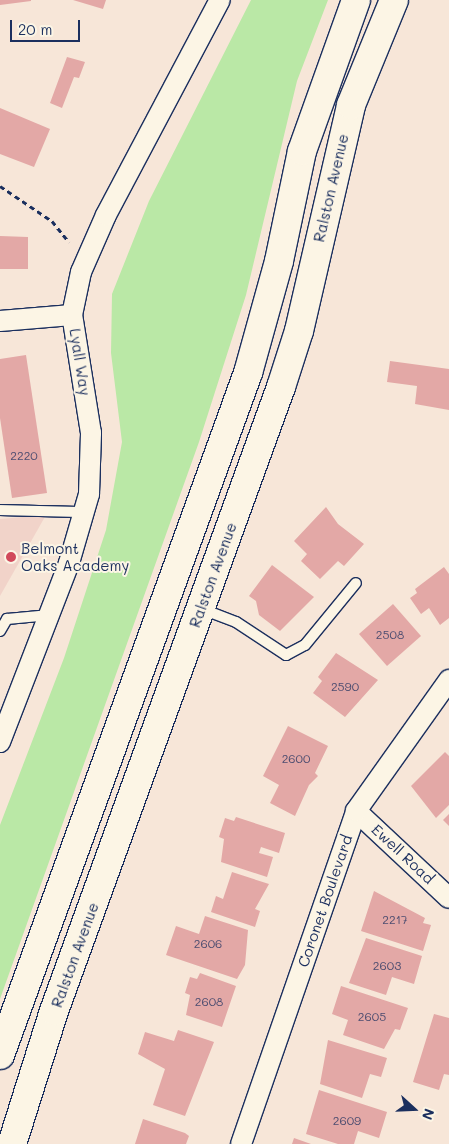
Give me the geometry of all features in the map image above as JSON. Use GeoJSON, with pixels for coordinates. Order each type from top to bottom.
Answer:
{"type":"FeatureCollection","features":[{"type":"Feature","properties":{"kind":"main road"},"geometry":{"type":"LineString","coordinates":[[0,1055],[248,373],[305,141],[356,0]]}},
{"type":"Feature","properties":{"kind":"main road","name":"Ralston Avenue"},"geometry":{"type":"LineString","coordinates":[[12,1144],[54,1011],[281,387],[351,105],[394,0]]}},
{"type":"Feature","properties":{"kind":"street","name":"Lyall Way"},"geometry":{"type":"LineString","coordinates":[[0,742],[50,615],[89,494],[91,434],[72,315],[81,272],[106,216],[220,0]]}},
{"type":"Feature","properties":{"kind":"street"},"geometry":{"type":"LineString","coordinates":[[0,321],[72,315]]}},
{"type":"Feature","properties":{"kind":"street","name":"Coronet Boulevard"},"geometry":{"type":"LineString","coordinates":[[241,1144],[356,811],[449,680]]}},
{"type":"Feature","properties":{"kind":"street","name":"Ewell Road"},"geometry":{"type":"LineString","coordinates":[[356,811],[449,898]]}},
{"type":"Feature","properties":{"kind":"lane"},"geometry":{"type":"LineString","coordinates":[[0,510],[84,512]]}},
{"type":"Feature","properties":{"kind":"lane"},"geometry":{"type":"LineString","coordinates":[[201,609],[236,622],[286,655],[305,645],[356,583]]}},
{"type":"Feature","properties":{"kind":"lane"},"geometry":{"type":"LineString","coordinates":[[0,631],[7,619],[50,615]]}},
{"type":"Feature","properties":{"kind":"path"},"geometry":{"type":"LineString","coordinates":[[0,186],[52,221],[69,242]]}},
{"type":"Feature","properties":{"kind":"shaded area","name":"Belmont Oaks Academy"},"geometry":{"type":"Polygon","coordinates":[[[46,515],[0,596],[0,519],[46,515]]]}},
{"type":"Feature","properties":{"kind":"green space"},"geometry":{"type":"Polygon","coordinates":[[[251,0],[328,0],[297,81],[246,295],[199,442],[0,999],[0,825],[64,658],[106,530],[122,442],[111,353],[112,294],[149,201],[251,0]]]}},
{"type":"Feature","properties":{"kind":"building"},"geometry":{"type":"Polygon","coordinates":[[[0,0],[31,0],[31,1],[0,5],[0,0]]]}},
{"type":"Feature","properties":{"kind":"building"},"geometry":{"type":"Polygon","coordinates":[[[73,0],[106,0],[103,9],[73,0]]]}},
{"type":"Feature","properties":{"kind":"building"},"geometry":{"type":"Polygon","coordinates":[[[67,57],[85,62],[79,78],[74,77],[62,108],[50,103],[67,57]]]}},
{"type":"Feature","properties":{"kind":"building"},"geometry":{"type":"Polygon","coordinates":[[[0,108],[50,129],[34,167],[0,154],[0,108]]]}},
{"type":"Feature","properties":{"kind":"building"},"geometry":{"type":"Polygon","coordinates":[[[0,236],[28,237],[28,269],[0,269],[0,236]]]}},
{"type":"Feature","properties":{"kind":"building"},"geometry":{"type":"Polygon","coordinates":[[[26,355],[47,493],[12,498],[0,418],[0,359],[26,355]]]}},
{"type":"Feature","properties":{"kind":"building"},"geometry":{"type":"Polygon","coordinates":[[[390,361],[449,369],[449,410],[415,404],[417,386],[387,382],[390,361]]]}},
{"type":"Feature","properties":{"kind":"building"},"geometry":{"type":"Polygon","coordinates":[[[326,507],[338,524],[364,544],[344,566],[338,561],[320,579],[301,561],[307,554],[294,541],[326,507]]]}},
{"type":"Feature","properties":{"kind":"building"},"geometry":{"type":"Polygon","coordinates":[[[272,565],[314,597],[280,631],[259,615],[256,601],[249,596],[272,565]]]}},
{"type":"Feature","properties":{"kind":"building"},"geometry":{"type":"Polygon","coordinates":[[[444,567],[449,574],[449,618],[440,625],[429,608],[421,614],[410,598],[417,593],[415,589],[444,567]]]}},
{"type":"Feature","properties":{"kind":"building"},"geometry":{"type":"Polygon","coordinates":[[[393,604],[421,636],[387,666],[359,634],[393,604]]]}},
{"type":"Feature","properties":{"kind":"building"},"geometry":{"type":"Polygon","coordinates":[[[336,653],[378,680],[345,717],[313,693],[322,681],[318,677],[336,653]]]}},
{"type":"Feature","properties":{"kind":"building"},"geometry":{"type":"Polygon","coordinates":[[[288,726],[328,746],[315,773],[318,776],[309,785],[295,816],[270,803],[279,785],[263,776],[288,726]]]}},
{"type":"Feature","properties":{"kind":"building"},"geometry":{"type":"Polygon","coordinates":[[[445,752],[449,756],[449,805],[436,818],[411,786],[445,752]]]}},
{"type":"Feature","properties":{"kind":"building"},"geometry":{"type":"Polygon","coordinates":[[[449,814],[449,826],[443,820],[449,814]]]}},
{"type":"Feature","properties":{"kind":"building"},"geometry":{"type":"Polygon","coordinates":[[[236,817],[285,833],[279,853],[261,847],[259,853],[273,857],[267,877],[221,862],[224,839],[219,837],[225,818],[234,821],[236,817]]]}},
{"type":"Feature","properties":{"kind":"building"},"geometry":{"type":"Polygon","coordinates":[[[232,872],[269,884],[255,909],[260,911],[255,927],[211,912],[216,896],[223,899],[232,872]]]}},
{"type":"Feature","properties":{"kind":"building"},"geometry":{"type":"Polygon","coordinates":[[[374,891],[425,918],[423,923],[431,925],[423,951],[361,931],[374,891]]]}},
{"type":"Feature","properties":{"kind":"building"},"geometry":{"type":"Polygon","coordinates":[[[205,916],[248,930],[245,965],[237,979],[166,955],[176,926],[199,934],[205,916]]]}},
{"type":"Feature","properties":{"kind":"building"},"geometry":{"type":"Polygon","coordinates":[[[366,938],[422,956],[414,984],[392,977],[386,995],[349,983],[366,938]]]}},
{"type":"Feature","properties":{"kind":"building"},"geometry":{"type":"Polygon","coordinates":[[[200,973],[236,986],[222,1027],[186,1015],[190,995],[185,993],[190,977],[197,979],[200,973]]]}},
{"type":"Feature","properties":{"kind":"building"},"geometry":{"type":"Polygon","coordinates":[[[341,986],[408,1008],[400,1030],[395,1029],[384,1049],[343,1035],[348,1020],[332,1014],[341,986]]]}},
{"type":"Feature","properties":{"kind":"building"},"geometry":{"type":"Polygon","coordinates":[[[434,1014],[449,1018],[449,1075],[444,1074],[439,1090],[413,1082],[434,1014]]]}},
{"type":"Feature","properties":{"kind":"building"},"geometry":{"type":"Polygon","coordinates":[[[178,1030],[214,1042],[185,1116],[153,1105],[165,1069],[138,1054],[145,1032],[174,1041],[178,1030]]]}},
{"type":"Feature","properties":{"kind":"building"},"geometry":{"type":"Polygon","coordinates":[[[328,1040],[387,1058],[381,1077],[370,1074],[362,1098],[320,1084],[328,1040]]]}},
{"type":"Feature","properties":{"kind":"building"},"geometry":{"type":"Polygon","coordinates":[[[319,1090],[387,1112],[379,1138],[358,1131],[354,1144],[338,1144],[306,1134],[319,1090]]]}},
{"type":"Feature","properties":{"kind":"building"},"geometry":{"type":"Polygon","coordinates":[[[143,1119],[185,1133],[189,1136],[186,1144],[135,1144],[143,1119]]]}},
{"type":"Feature","properties":{"kind":"building"},"geometry":{"type":"Polygon","coordinates":[[[294,1138],[311,1144],[292,1144],[294,1138]]]}},
{"type":"Feature","properties":{"kind":"place","name":"Belmont Oaks Academy"},"geometry":{"type":"Point","coordinates":[11,557]}}]}
